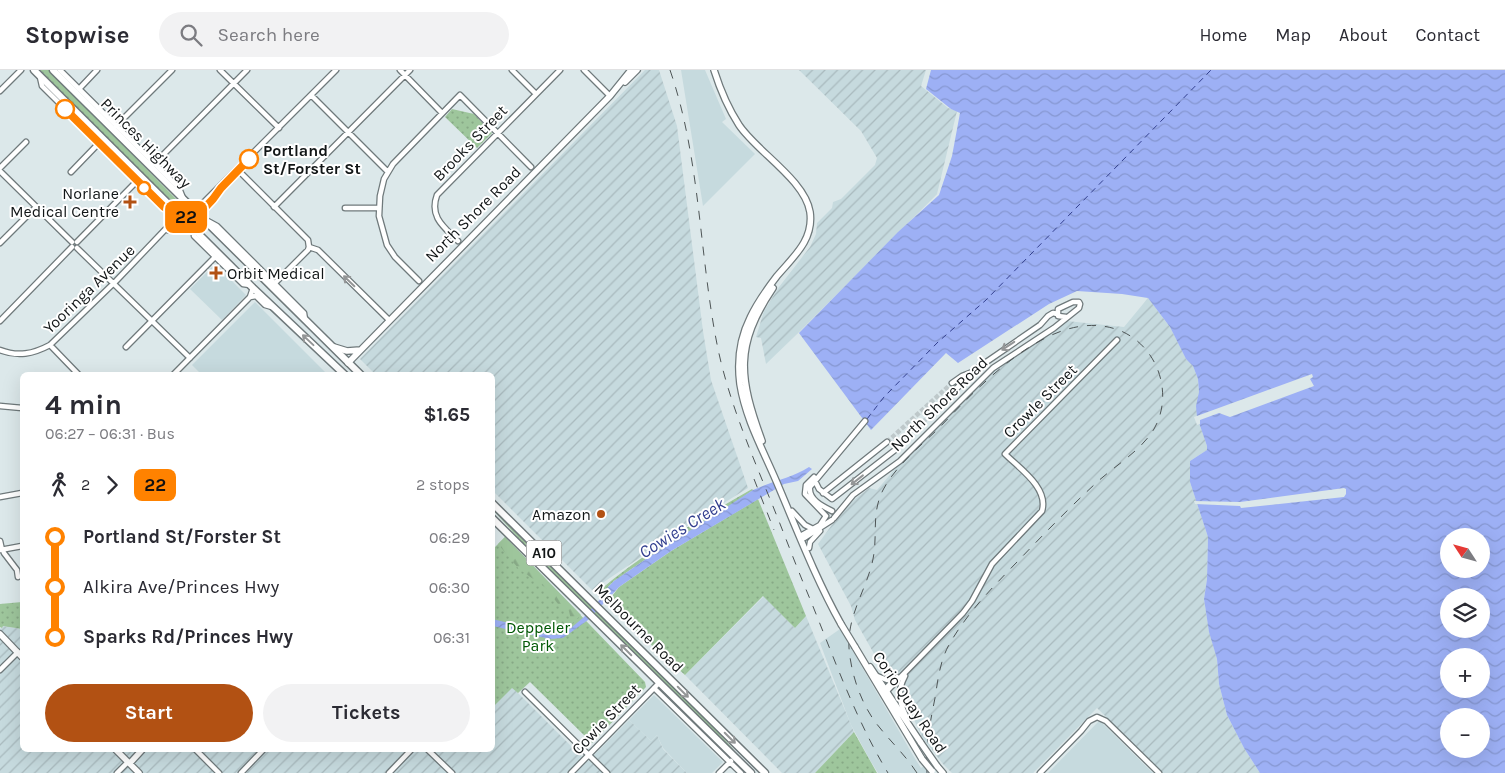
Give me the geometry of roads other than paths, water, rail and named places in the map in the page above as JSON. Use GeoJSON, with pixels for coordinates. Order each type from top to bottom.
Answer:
{"type":"FeatureCollection","features":[{"type":"Feature","properties":{"kind":"highway","name":"Princes Highway"},"geometry":{"type":"LineString","coordinates":[[34,70],[348,363]]}},
{"type":"Feature","properties":{"kind":"highway","name":"Princes Highway"},"geometry":{"type":"LineString","coordinates":[[52,70],[185,201]]}},
{"type":"Feature","properties":{"kind":"highway"},"geometry":{"type":"LineString","coordinates":[[185,201],[189,215]]}},
{"type":"Feature","properties":{"kind":"highway","name":"Princes Highway"},"geometry":{"type":"LineString","coordinates":[[189,215],[194,230],[340,372]]}},
{"type":"Feature","properties":{"kind":"highway"},"geometry":{"type":"LineString","coordinates":[[342,372],[348,363],[358,372]]}},
{"type":"Feature","properties":{"kind":"highway","name":"Melbourne Road"},"geometry":{"type":"LineString","coordinates":[[495,506],[767,773]]}},
{"type":"Feature","properties":{"kind":"highway"},"geometry":{"type":"LineString","coordinates":[[495,515],[500,519],[507,532]]}},
{"type":"Feature","properties":{"kind":"highway","name":"Melbourne Road"},"geometry":{"type":"LineString","coordinates":[[495,521],[590,614],[657,686],[732,760],[751,773]]}},
{"type":"Feature","properties":{"kind":"highway"},"geometry":{"type":"LineString","coordinates":[[732,760],[742,750]]}},
{"type":"Feature","properties":{"kind":"main road","name":"North Shore Road"},"geometry":{"type":"LineString","coordinates":[[348,363],[610,96],[631,70]]}},
{"type":"Feature","properties":{"kind":"main road","name":"North Shore Road"},"geometry":{"type":"LineString","coordinates":[[619,86],[637,70]]}},
{"type":"Feature","properties":{"kind":"main road","name":"Corio Quay Road"},"geometry":{"type":"LineString","coordinates":[[712,70],[726,103],[739,126],[798,184],[808,199],[813,214],[812,230],[804,248],[776,284],[757,314],[743,346],[739,378],[756,435],[802,537],[809,548],[836,616]]}},
{"type":"Feature","properties":{"kind":"main road"},"geometry":{"type":"LineString","coordinates":[[329,345],[347,352],[360,350]]}},
{"type":"Feature","properties":{"kind":"main road","name":"Corio Quay Road"},"geometry":{"type":"LineString","coordinates":[[781,492],[792,511],[825,594],[836,616],[885,692],[943,773]]}},
{"type":"Feature","properties":{"kind":"main road"},"geometry":{"type":"LineString","coordinates":[[0,634],[20,654]]}},
{"type":"Feature","properties":{"kind":"main road","name":"Corio Quay Road"},"geometry":{"type":"LineString","coordinates":[[855,647],[877,676],[922,759],[932,772]]}},
{"type":"Feature","properties":{"kind":"main road"},"geometry":{"type":"LineString","coordinates":[[118,752],[139,773]]}},
{"type":"Feature","properties":{"kind":"main road"},"geometry":{"type":"LineString","coordinates":[[129,763],[140,752]]}},
{"type":"Feature","properties":{"kind":"street"},"geometry":{"type":"LineString","coordinates":[[0,91],[21,70]]}},
{"type":"Feature","properties":{"kind":"street"},"geometry":{"type":"LineString","coordinates":[[60,70],[180,189],[185,201]]}},
{"type":"Feature","properties":{"kind":"street"},"geometry":{"type":"LineString","coordinates":[[79,89],[97,70]]}},
{"type":"Feature","properties":{"kind":"street"},"geometry":{"type":"LineString","coordinates":[[116,126],[172,70]]}},
{"type":"Feature","properties":{"kind":"street"},"geometry":{"type":"LineString","coordinates":[[220,70],[279,128]]}},
{"type":"Feature","properties":{"kind":"street"},"geometry":{"type":"LineString","coordinates":[[154,164],[247,70]]}},
{"type":"Feature","properties":{"kind":"street","name":"Yooringa Avenue"},"geometry":{"type":"LineString","coordinates":[[0,350],[11,354],[29,354],[38,352],[50,345],[162,235],[221,188],[336,70]]}},
{"type":"Feature","properties":{"kind":"street"},"geometry":{"type":"LineString","coordinates":[[400,70],[442,113]]}},
{"type":"Feature","properties":{"kind":"street"},"geometry":{"type":"LineString","coordinates":[[274,207],[410,70]]}},
{"type":"Feature","properties":{"kind":"street"},"geometry":{"type":"LineString","coordinates":[[512,70],[536,94]]}},
{"type":"Feature","properties":{"kind":"street","name":"Brooks Street"},"geometry":{"type":"LineString","coordinates":[[458,241],[438,220],[434,210],[434,202],[440,190],[560,70]]}},
{"type":"Feature","properties":{"kind":"street"},"geometry":{"type":"LineString","coordinates":[[584,70],[610,96]]}},
{"type":"Feature","properties":{"kind":"street"},"geometry":{"type":"LineString","coordinates":[[40,76],[42,86],[164,207],[217,226],[304,313],[304,320]]}},
{"type":"Feature","properties":{"kind":"street"},"geometry":{"type":"LineString","coordinates":[[311,95],[388,172]]}},
{"type":"Feature","properties":{"kind":"street"},"geometry":{"type":"LineString","coordinates":[[419,281],[395,257],[387,245],[380,223],[378,208],[382,188],[388,172],[399,157],[460,95],[531,166]]}},
{"type":"Feature","properties":{"kind":"street"},"geometry":{"type":"LineString","coordinates":[[26,142],[0,170],[190,358]]}},
{"type":"Feature","properties":{"kind":"street"},"geometry":{"type":"LineString","coordinates":[[71,172],[99,143]]}},
{"type":"Feature","properties":{"kind":"street"},"geometry":{"type":"LineString","coordinates":[[238,170],[308,240],[310,246],[318,250],[389,320]]}},
{"type":"Feature","properties":{"kind":"street"},"geometry":{"type":"LineString","coordinates":[[0,321],[137,181]]}},
{"type":"Feature","properties":{"kind":"street"},"geometry":{"type":"LineString","coordinates":[[0,243],[36,207]]}},
{"type":"Feature","properties":{"kind":"street"},"geometry":{"type":"LineString","coordinates":[[345,208],[378,208]]}},
{"type":"Feature","properties":{"kind":"street"},"geometry":{"type":"LineString","coordinates":[[194,230],[194,236],[243,284],[251,286],[250,297]]}},
{"type":"Feature","properties":{"kind":"street"},"geometry":{"type":"LineString","coordinates":[[274,282],[310,246]]}},
{"type":"Feature","properties":{"kind":"street"},"geometry":{"type":"LineString","coordinates":[[126,347],[215,256]]}},
{"type":"Feature","properties":{"kind":"street"},"geometry":{"type":"LineString","coordinates":[[176,372],[250,297],[256,296],[265,305],[273,307]]}},
{"type":"Feature","properties":{"kind":"street","name":"North Shore Road"},"geometry":{"type":"LineString","coordinates":[[809,548],[810,542],[855,494],[900,461],[993,368],[1052,329],[1079,307],[1079,302],[1073,302],[1058,308],[1057,314]]}},
{"type":"Feature","properties":{"kind":"street"},"geometry":{"type":"LineString","coordinates":[[957,388],[977,369],[1041,324],[1049,314],[1053,313],[1066,317]]}},
{"type":"Feature","properties":{"kind":"street"},"geometry":{"type":"LineString","coordinates":[[1052,329],[1057,322],[1057,314]]}},
{"type":"Feature","properties":{"kind":"street","name":"Crowle Street"},"geometry":{"type":"LineString","coordinates":[[909,668],[963,613],[972,601],[992,564],[1042,511],[1044,504],[1040,490],[1004,454],[1117,340]]}},
{"type":"Feature","properties":{"kind":"street"},"geometry":{"type":"LineString","coordinates":[[50,345],[76,372]]}},
{"type":"Feature","properties":{"kind":"street"},"geometry":{"type":"LineString","coordinates":[[952,383],[977,369]]}},
{"type":"Feature","properties":{"kind":"street"},"geometry":{"type":"LineString","coordinates":[[0,406],[20,408]]}},
{"type":"Feature","properties":{"kind":"street"},"geometry":{"type":"LineString","coordinates":[[814,479],[809,488],[810,495],[818,503],[835,514],[833,519],[828,519],[805,494],[806,485],[828,465],[864,421]]}},
{"type":"Feature","properties":{"kind":"street"},"geometry":{"type":"LineString","coordinates":[[823,493],[887,442]]}},
{"type":"Feature","properties":{"kind":"street"},"geometry":{"type":"LineString","coordinates":[[814,479],[823,493],[832,500],[895,450]]}},
{"type":"Feature","properties":{"kind":"street"},"geometry":{"type":"LineString","coordinates":[[0,498],[20,493]]}},
{"type":"Feature","properties":{"kind":"street","name":"North Shore Road"},"geometry":{"type":"LineString","coordinates":[[802,537],[821,524],[832,511],[847,502]]}},
{"type":"Feature","properties":{"kind":"street"},"geometry":{"type":"LineString","coordinates":[[792,511],[803,524],[813,529]]}},
{"type":"Feature","properties":{"kind":"street","name":"North Shore Road"},"geometry":{"type":"LineString","coordinates":[[802,537],[826,525]]}},
{"type":"Feature","properties":{"kind":"street"},"geometry":{"type":"LineString","coordinates":[[0,541],[2,550],[17,570],[18,577]]}},
{"type":"Feature","properties":{"kind":"street"},"geometry":{"type":"LineString","coordinates":[[2,550],[20,546]]}},
{"type":"Feature","properties":{"kind":"street"},"geometry":{"type":"LineString","coordinates":[[0,670],[20,654]]}},
{"type":"Feature","properties":{"kind":"street"},"geometry":{"type":"LineString","coordinates":[[885,692],[909,668]]}},
{"type":"Feature","properties":{"kind":"street"},"geometry":{"type":"LineString","coordinates":[[885,692],[909,668]]}},
{"type":"Feature","properties":{"kind":"street"},"geometry":{"type":"LineString","coordinates":[[909,668],[901,683],[899,694],[902,707],[913,731]]}},
{"type":"Feature","properties":{"kind":"street"},"geometry":{"type":"LineString","coordinates":[[877,676],[887,680],[897,678]]}},
{"type":"Feature","properties":{"kind":"street","name":"Cowie Street"},"geometry":{"type":"LineString","coordinates":[[571,773],[657,686]]}},
{"type":"Feature","properties":{"kind":"street"},"geometry":{"type":"LineString","coordinates":[[525,692],[607,773]]}},
{"type":"Feature","properties":{"kind":"street"},"geometry":{"type":"LineString","coordinates":[[1040,773],[1089,721],[1097,717],[1105,719],[1159,773]]}},
{"type":"Feature","properties":{"kind":"street"},"geometry":{"type":"LineString","coordinates":[[201,752],[219,773]]}},
{"type":"Feature","properties":{"kind":"street"},"geometry":{"type":"LineString","coordinates":[[241,773],[261,752]]}},
{"type":"Feature","properties":{"kind":"street"},"geometry":{"type":"LineString","coordinates":[[388,773],[409,752]]}},
{"type":"Feature","properties":{"kind":"street"},"geometry":{"type":"LineString","coordinates":[[430,752],[452,773]]}},
{"type":"Feature","properties":{"kind":"street"},"geometry":{"type":"LineString","coordinates":[[720,773],[732,760],[740,773]]}},
{"type":"Feature","properties":{"kind":"street"},"geometry":{"type":"LineString","coordinates":[[117,773],[129,763]]}},
{"type":"Feature","properties":{"kind":"water"},"geometry":{"type":"Polygon","coordinates":[[[931,70],[1505,70],[1505,773],[1260,773],[1244,748],[1227,715],[1219,684],[1217,659],[1209,632],[1204,599],[1207,579],[1208,537],[1190,482],[1190,461],[1207,450],[1197,417],[1198,379],[1193,366],[1186,359],[1170,327],[1148,298],[1077,291],[1049,304],[958,363],[946,353],[871,430],[799,333],[898,232],[939,195],[952,156],[960,113],[951,109],[926,89],[931,70]]]}},
{"type":"Feature","properties":{"kind":"water","name":"Cowies Creek"},"geometry":{"type":"Polygon","coordinates":[[[809,467],[812,469],[798,481],[784,484],[671,551],[619,587],[588,620],[563,638],[550,639],[495,626],[495,620],[538,633],[555,635],[565,633],[584,617],[614,581],[753,490],[796,474],[809,467]]]}},
{"type":"Feature","properties":{"kind":"tunnel"},"geometry":{"type":"LineString","coordinates":[[887,442],[952,383]]}},
{"type":"Feature","properties":{"kind":"tunnel"},"geometry":{"type":"LineString","coordinates":[[895,450],[957,388]]}},
{"type":"Feature","properties":{"kind":"railway"},"geometry":{"type":"LineString","coordinates":[[670,70],[688,139],[712,314],[718,349],[728,387],[748,444],[843,682],[875,751],[888,773]]}},
{"type":"Feature","properties":{"kind":"railway"},"geometry":{"type":"LineString","coordinates":[[917,773],[880,728],[868,710],[858,690],[850,658],[849,636],[851,624],[873,559],[877,507],[883,490],[907,458],[974,392],[1019,354],[1044,339],[1069,329],[1095,325],[1121,331],[1134,338],[1145,348],[1159,373],[1162,401],[1160,415],[1154,429],[1142,445],[1102,477],[1036,542],[981,601],[957,632],[947,649],[940,670],[928,735],[927,773]]}},
{"type":"Feature","properties":{"kind":"railway"},"geometry":{"type":"LineString","coordinates":[[754,479],[774,530]]}},
{"type":"Feature","properties":{"kind":"place","name":"Portland St/Forster St"},"geometry":{"type":"Point","coordinates":[249,159]}},
{"type":"Feature","properties":{"kind":"place","name":"Norlane Medical Centre"},"geometry":{"type":"Point","coordinates":[130,202]}},
{"type":"Feature","properties":{"kind":"place","name":"Orbit Medical"},"geometry":{"type":"Point","coordinates":[216,273]}},
{"type":"Feature","properties":{"kind":"place","name":"Amazon"},"geometry":{"type":"Point","coordinates":[601,514]}},
{"type":"Feature","properties":{"kind":"park label","name":"Deppeler Park"},"geometry":{"type":"Point","coordinates":[538,636]}}]}
